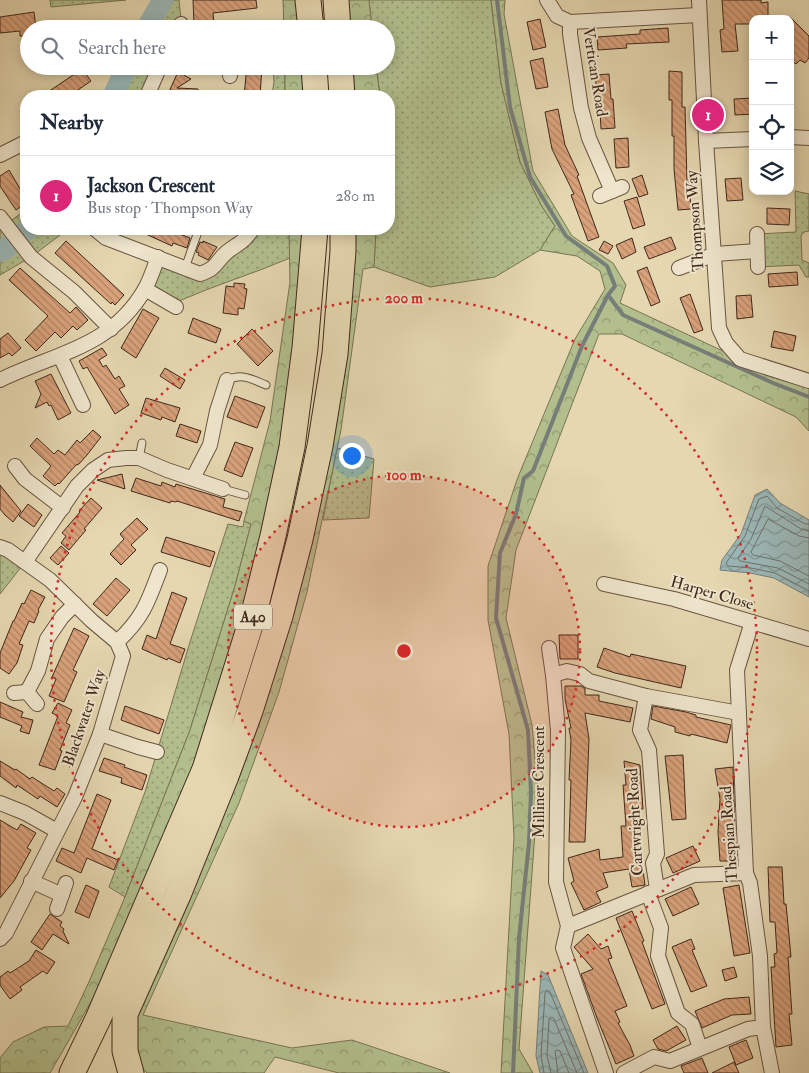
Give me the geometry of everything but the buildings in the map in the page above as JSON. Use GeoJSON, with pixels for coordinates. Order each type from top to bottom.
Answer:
{"type":"FeatureCollection","features":[{"type":"Feature","properties":{"kind":"highway"},"geometry":{"type":"LineString","coordinates":[[308,0],[310,20]]}},
{"type":"Feature","properties":{"kind":"highway"},"geometry":{"type":"LineString","coordinates":[[336,0],[337,20]]}},
{"type":"Feature","properties":{"kind":"highway"},"geometry":{"type":"LineString","coordinates":[[315,75],[316,90]]}},
{"type":"Feature","properties":{"kind":"highway"},"geometry":{"type":"LineString","coordinates":[[341,75],[342,90]]}},
{"type":"Feature","properties":{"kind":"highway","name":"A40"},"geometry":{"type":"LineString","coordinates":[[72,1073],[98,1019],[205,769],[254,613],[292,447],[305,348],[314,235]]}},
{"type":"Feature","properties":{"kind":"highway","name":"A40"},"geometry":{"type":"LineString","coordinates":[[132,1073],[125,1051],[125,1014],[178,894],[243,730],[280,616],[300,539],[320,446],[335,354],[343,235]]}},
{"type":"Feature","properties":{"kind":"highway","name":"A40"},"geometry":{"type":"LineString","coordinates":[[93,1073],[98,1019]]}},
{"type":"Feature","properties":{"kind":"street"},"geometry":{"type":"LineString","coordinates":[[547,0],[558,16],[570,22]]}},
{"type":"Feature","properties":{"kind":"street","name":"Thompson Way"},"geometry":{"type":"LineString","coordinates":[[699,0],[706,141],[719,328],[726,343],[740,360],[809,382]]}},
{"type":"Feature","properties":{"kind":"street","name":"Vertican Road"},"geometry":{"type":"LineString","coordinates":[[611,191],[589,138],[581,108],[570,34],[570,22],[699,15]]}},
{"type":"Feature","properties":{"kind":"street"},"geometry":{"type":"LineString","coordinates":[[150,90],[156,75]]}},
{"type":"Feature","properties":{"kind":"street"},"geometry":{"type":"LineString","coordinates":[[794,137],[809,138]]}},
{"type":"Feature","properties":{"kind":"street"},"geometry":{"type":"LineString","coordinates":[[706,141],[749,139]]}},
{"type":"Feature","properties":{"kind":"street"},"geometry":{"type":"LineString","coordinates":[[0,155],[20,145]]}},
{"type":"Feature","properties":{"kind":"street"},"geometry":{"type":"LineString","coordinates":[[0,217],[31,257],[74,292],[111,329]]}},
{"type":"Feature","properties":{"kind":"street"},"geometry":{"type":"LineString","coordinates":[[757,234],[758,267]]}},
{"type":"Feature","properties":{"kind":"street"},"geometry":{"type":"LineString","coordinates":[[102,235],[200,274],[216,266],[221,257],[244,241],[248,235]]}},
{"type":"Feature","properties":{"kind":"street"},"geometry":{"type":"LineString","coordinates":[[679,268],[715,254],[757,251]]}},
{"type":"Feature","properties":{"kind":"street"},"geometry":{"type":"LineString","coordinates":[[0,380],[87,345],[111,329],[129,312],[145,288],[158,257]]}},
{"type":"Feature","properties":{"kind":"street"},"geometry":{"type":"LineString","coordinates":[[145,288],[176,308]]}},
{"type":"Feature","properties":{"kind":"street"},"geometry":{"type":"LineString","coordinates":[[60,356],[82,406]]}},
{"type":"Feature","properties":{"kind":"street"},"geometry":{"type":"LineString","coordinates":[[193,478],[210,445],[221,386]]}},
{"type":"Feature","properties":{"kind":"street"},"geometry":{"type":"LineString","coordinates":[[26,562],[77,486],[92,470],[108,460],[139,458],[166,470],[223,489]]}},
{"type":"Feature","properties":{"kind":"street"},"geometry":{"type":"LineString","coordinates":[[16,466],[21,483],[62,508]]}},
{"type":"Feature","properties":{"kind":"street"},"geometry":{"type":"LineString","coordinates":[[0,547],[8,550],[50,580],[117,642],[134,626],[147,605],[148,584],[160,570]]}},
{"type":"Feature","properties":{"kind":"street","name":"Harper Close"},"geometry":{"type":"LineString","coordinates":[[604,584],[674,599],[809,639]]}},
{"type":"Feature","properties":{"kind":"street"},"geometry":{"type":"LineString","coordinates":[[37,704],[20,692],[38,671],[48,639],[62,617],[75,604]]}},
{"type":"Feature","properties":{"kind":"street","name":"Thespian Road"},"geometry":{"type":"LineString","coordinates":[[752,622],[737,670],[746,873],[750,883],[760,956],[763,1027],[772,1073]]}},
{"type":"Feature","properties":{"kind":"street","name":"Blackwater Way"},"geometry":{"type":"LineString","coordinates":[[0,939],[6,933],[75,796],[100,734],[123,656],[117,642]]}},
{"type":"Feature","properties":{"kind":"street","name":"Milliner Crescent"},"geometry":{"type":"LineString","coordinates":[[549,648],[558,731],[556,882],[568,926],[563,948],[606,1073]]}},
{"type":"Feature","properties":{"kind":"street"},"geometry":{"type":"LineString","coordinates":[[553,675],[567,671],[580,674],[590,680],[646,696],[739,713]]}},
{"type":"Feature","properties":{"kind":"street","name":"Cartwright Road"},"geometry":{"type":"LineString","coordinates":[[646,696],[640,730],[648,750],[657,854],[652,863],[653,891],[661,928],[658,956],[678,1013],[692,1024],[700,1048]]}},
{"type":"Feature","properties":{"kind":"street"},"geometry":{"type":"LineString","coordinates":[[100,734],[136,754],[157,752]]}},
{"type":"Feature","properties":{"kind":"street"},"geometry":{"type":"LineString","coordinates":[[0,803],[25,813],[57,831]]}},
{"type":"Feature","properties":{"kind":"street"},"geometry":{"type":"LineString","coordinates":[[568,926],[694,875],[746,873]]}},
{"type":"Feature","properties":{"kind":"street"},"geometry":{"type":"LineString","coordinates":[[31,882],[64,889],[57,909]]}},
{"type":"Feature","properties":{"kind":"street"},"geometry":{"type":"LineString","coordinates":[[624,1073],[654,1057],[670,1062],[748,1029],[763,1027]]}},
{"type":"Feature","properties":{"kind":"lane"},"geometry":{"type":"LineString","coordinates":[[185,268],[197,235]]}},
{"type":"Feature","properties":{"kind":"lane"},"geometry":{"type":"LineString","coordinates":[[221,386],[235,377],[243,376],[266,385]]}},
{"type":"Feature","properties":{"kind":"lane"},"geometry":{"type":"LineString","coordinates":[[139,458],[142,443]]}},
{"type":"Feature","properties":{"kind":"lane"},"geometry":{"type":"LineString","coordinates":[[223,489],[245,496]]}},
{"type":"Feature","properties":{"kind":"green space"},"geometry":{"type":"Polygon","coordinates":[[[50,0],[126,0],[51,7],[50,0]]]}},
{"type":"Feature","properties":{"kind":"green space"},"geometry":{"type":"Polygon","coordinates":[[[155,0],[179,0],[181,20],[145,20],[155,0]]]}},
{"type":"Feature","properties":{"kind":"green space"},"geometry":{"type":"Polygon","coordinates":[[[283,0],[300,0],[301,20],[284,20],[283,0]]]}},
{"type":"Feature","properties":{"kind":"green space"},"geometry":{"type":"Polygon","coordinates":[[[343,0],[369,0],[371,20],[344,20],[343,0]]]}},
{"type":"Feature","properties":{"kind":"green space"},"geometry":{"type":"Polygon","coordinates":[[[369,0],[491,0],[501,83],[520,162],[541,205],[555,226],[540,250],[495,277],[430,287],[374,267],[376,235],[395,235],[395,90],[379,90],[377,75],[395,75],[395,20],[371,20],[369,0]]]}},
{"type":"Feature","properties":{"kind":"green space"},"geometry":{"type":"Polygon","coordinates":[[[491,0],[505,0],[504,14],[533,171],[572,236],[613,263],[626,285],[620,303],[740,359],[809,381],[809,431],[796,417],[622,334],[599,334],[516,550],[506,618],[532,725],[538,792],[519,1049],[533,1073],[501,1073],[514,838],[509,734],[488,620],[488,566],[518,477],[575,339],[605,289],[600,271],[577,256],[540,250],[555,226],[541,205],[520,162],[501,83],[491,0]]]}},
{"type":"Feature","properties":{"kind":"green space"},"geometry":{"type":"Polygon","coordinates":[[[118,75],[156,75],[150,90],[110,90],[118,75]]]}},
{"type":"Feature","properties":{"kind":"green space"},"geometry":{"type":"Polygon","coordinates":[[[274,75],[285,75],[285,90],[273,90],[274,75]]]}},
{"type":"Feature","properties":{"kind":"green space"},"geometry":{"type":"Polygon","coordinates":[[[285,75],[304,75],[305,90],[285,90],[285,75]]]}},
{"type":"Feature","properties":{"kind":"green space"},"geometry":{"type":"Polygon","coordinates":[[[346,75],[377,75],[379,90],[347,90],[346,75]]]}},
{"type":"Feature","properties":{"kind":"green space"},"geometry":{"type":"Polygon","coordinates":[[[795,191],[809,194],[809,231],[804,232],[801,236],[802,260],[809,263],[809,277],[806,277],[799,265],[758,267],[757,234],[796,232],[795,191]]]}},
{"type":"Feature","properties":{"kind":"green space"},"geometry":{"type":"Polygon","coordinates":[[[20,214],[20,235],[60,235],[31,257],[0,275],[0,217],[6,224],[20,214]]]}},
{"type":"Feature","properties":{"kind":"green space"},"geometry":{"type":"Polygon","coordinates":[[[245,235],[289,235],[290,258],[179,301],[145,289],[158,257],[200,274],[245,235]]]}},
{"type":"Feature","properties":{"kind":"green space"},"geometry":{"type":"Polygon","coordinates":[[[289,235],[307,235],[306,287],[265,539],[193,774],[95,995],[50,1073],[0,1073],[0,1058],[13,1042],[44,1027],[68,1026],[125,897],[190,730],[235,586],[251,524],[244,521],[270,421],[290,282],[289,235]]]}},
{"type":"Feature","properties":{"kind":"green space"},"geometry":{"type":"Polygon","coordinates":[[[347,235],[376,235],[374,267],[363,269],[341,430],[307,592],[279,692],[239,803],[143,1015],[292,1048],[352,1040],[450,1073],[339,1073],[275,1057],[264,1073],[147,1073],[135,1060],[133,1013],[269,689],[347,235]]]}},
{"type":"Feature","properties":{"kind":"green space"},"geometry":{"type":"Polygon","coordinates":[[[337,448],[374,459],[369,518],[323,520],[337,448]]]}},
{"type":"Feature","properties":{"kind":"green space"},"geometry":{"type":"Polygon","coordinates":[[[244,521],[251,524],[235,586],[190,730],[125,897],[109,887],[145,792],[228,524],[243,527],[244,521]]]}},
{"type":"Feature","properties":{"kind":"green space"},"geometry":{"type":"Polygon","coordinates":[[[0,547],[25,562],[0,594],[0,547]]]}},
{"type":"Feature","properties":{"kind":"water"},"geometry":{"type":"Polygon","coordinates":[[[767,489],[780,503],[809,520],[809,597],[774,578],[720,570],[722,560],[741,534],[755,495],[767,489]]]}},
{"type":"Feature","properties":{"kind":"water"},"geometry":{"type":"Polygon","coordinates":[[[541,971],[548,975],[588,1073],[540,1073],[536,1056],[541,971]]]}},
{"type":"Feature","properties":{"kind":"waterway"},"geometry":{"type":"LineString","coordinates":[[151,20],[163,0]]}},
{"type":"Feature","properties":{"kind":"waterway"},"geometry":{"type":"LineString","coordinates":[[497,0],[510,107],[530,177],[566,236],[607,266],[615,286],[608,295],[582,346],[533,471],[524,478],[516,514],[500,553],[496,618],[528,730],[531,792],[529,843],[519,938],[513,1073]]}},
{"type":"Feature","properties":{"kind":"waterway"},"geometry":{"type":"LineString","coordinates":[[116,90],[123,75]]}},
{"type":"Feature","properties":{"kind":"waterway"},"geometry":{"type":"LineString","coordinates":[[0,251],[4,250],[21,235]]}},
{"type":"Feature","properties":{"kind":"waterway"},"geometry":{"type":"LineString","coordinates":[[608,295],[623,315],[773,383],[809,397]]}},
{"type":"Feature","properties":{"kind":"place","name":"Jackson Crescent"},"geometry":{"type":"Point","coordinates":[708,115]}}]}
